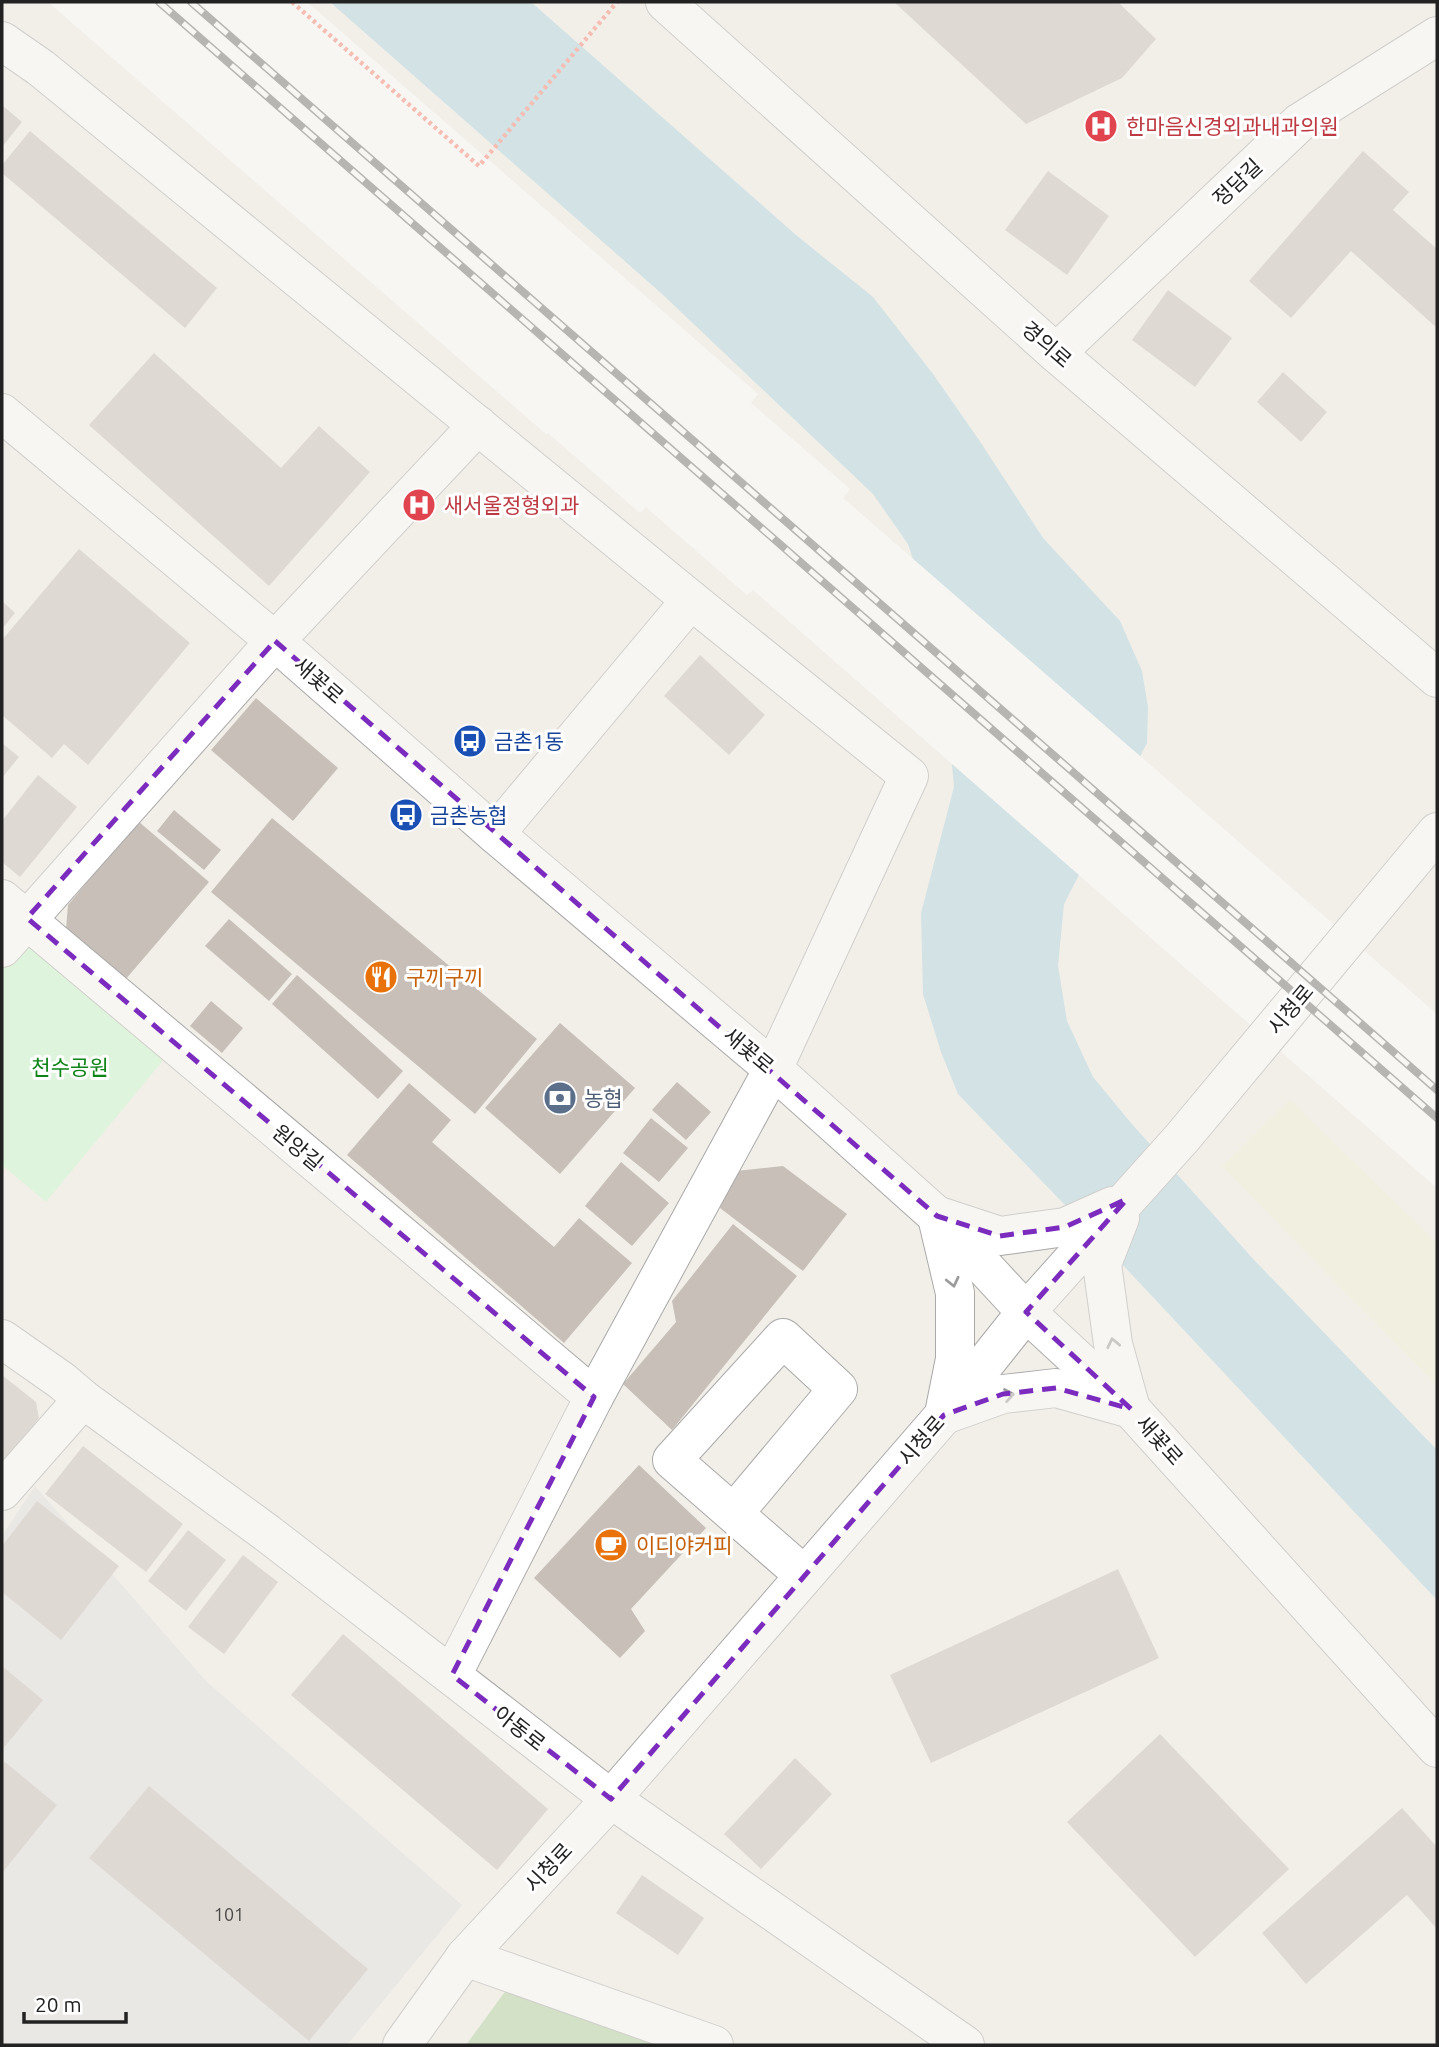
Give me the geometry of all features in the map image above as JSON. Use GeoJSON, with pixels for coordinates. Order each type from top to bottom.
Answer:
{"type":"FeatureCollection","features":[{"type":"Feature","properties":{"kind":"street","name":"경의로"},"geometry":{"type":"LineString","coordinates":[[665,2],[1056,352],[1437,678]]}},
{"type":"Feature","properties":{"kind":"street","name":"정담길"},"geometry":{"type":"LineString","coordinates":[[1056,352],[1299,123],[1437,36]]}},
{"type":"Feature","properties":{"kind":"street"},"geometry":{"type":"LineString","coordinates":[[2,41],[41,68],[909,776],[773,1069],[594,1397],[452,1675]]}},
{"type":"Feature","properties":{"kind":"street","name":"새꽃로"},"geometry":{"type":"LineString","coordinates":[[2,413],[275,641],[495,834],[773,1069],[937,1216],[1026,1312],[1132,1409],[1437,1748]]}},
{"type":"Feature","properties":{"kind":"street"},"geometry":{"type":"LineString","coordinates":[[2,948],[14,908],[275,641],[478,425]]}},
{"type":"Feature","properties":{"kind":"street"},"geometry":{"type":"LineString","coordinates":[[495,834],[691,600]]}},
{"type":"Feature","properties":{"kind":"street","name":"시청로"},"geometry":{"type":"LineString","coordinates":[[402,2045],[465,1957],[611,1799],[944,1415],[1026,1312],[1182,1138],[1437,832]]}},
{"type":"Feature","properties":{"kind":"street","name":"원앙길"},"geometry":{"type":"LineString","coordinates":[[14,908],[594,1397]]}},
{"type":"Feature","properties":{"kind":"street"},"geometry":{"type":"LineString","coordinates":[[937,1216],[1000,1236],[1084,1246],[1132,1409]]}},
{"type":"Feature","properties":{"kind":"street"},"geometry":{"type":"LineString","coordinates":[[937,1216],[955,1293],[955,1359],[944,1415]]}},
{"type":"Feature","properties":{"kind":"street","name":"아동로"},"geometry":{"type":"LineString","coordinates":[[2,1339],[267,1533],[611,1799],[965,2045]]}},
{"type":"Feature","properties":{"kind":"street"},"geometry":{"type":"LineString","coordinates":[[944,1415],[1003,1394],[1056,1388],[1132,1409]]}},
{"type":"Feature","properties":{"kind":"street"},"geometry":{"type":"LineString","coordinates":[[2,1491],[83,1399]]}},
{"type":"Feature","properties":{"kind":"street"},"geometry":{"type":"LineString","coordinates":[[734,1513],[804,1575]]}},
{"type":"Feature","properties":{"kind":"street"},"geometry":{"type":"LineString","coordinates":[[465,1957],[713,2045]]}},
{"type":"Feature","properties":{"kind":"path"},"geometry":{"type":"LineString","coordinates":[[292,2],[479,166],[617,2]]}},
{"type":"Feature","properties":{"kind":"highlighted area"},"geometry":{"type":"Polygon","coordinates":[[[275,641],[937,1216],[1000,1236],[1065,1227],[1127,1199],[1026,1312],[1131,1409],[1056,1388],[1003,1394],[944,1415],[611,1799],[452,1675],[594,1397],[27,918],[275,641]]]}},
{"type":"Feature","properties":{"kind":"shaded area"},"geometry":{"type":"Polygon","coordinates":[[[35,1486],[206,1681],[462,1905],[347,2045],[2,2045],[2,1536],[35,1486]]]}},
{"type":"Feature","properties":{"kind":"green space","name":"천수공원"},"geometry":{"type":"Polygon","coordinates":[[[22,938],[165,1058],[46,1202],[2,1165],[2,963],[22,938]]]}},
{"type":"Feature","properties":{"kind":"green space"},"geometry":{"type":"Polygon","coordinates":[[[1290,1100],[1437,1243],[1437,1386],[1222,1166],[1290,1100]]]}},
{"type":"Feature","properties":{"kind":"green space"},"geometry":{"type":"Polygon","coordinates":[[[528,1960],[682,2045],[466,2045],[528,1960]]]}},
{"type":"Feature","properties":{"kind":"water"},"geometry":{"type":"Polygon","coordinates":[[[330,2],[531,2],[796,235],[873,297],[933,374],[1043,538],[1120,621],[1142,671],[1148,707],[1147,743],[1064,904],[1058,966],[1067,1021],[1093,1077],[1131,1123],[1255,1261],[1437,1450],[1437,1600],[1120,1262],[958,1094],[941,1052],[923,994],[921,913],[954,787],[941,645],[908,544],[873,494],[661,293],[330,2]]]}},
{"type":"Feature","properties":{"kind":"pier"},"geometry":{"type":"Polygon","coordinates":[[[48,2],[307,2],[758,394],[751,403],[850,489],[843,498],[1437,1014],[1437,1188],[753,590],[747,595],[646,507],[640,513],[48,2]]]}},
{"type":"Feature","properties":{"kind":"building"},"geometry":{"type":"Polygon","coordinates":[[[894,2],[1118,2],[1156,39],[1122,78],[1026,124],[894,2]]]}},
{"type":"Feature","properties":{"kind":"building"},"geometry":{"type":"Polygon","coordinates":[[[2,105],[22,122],[2,147],[2,105]]]}},
{"type":"Feature","properties":{"kind":"building"},"geometry":{"type":"Polygon","coordinates":[[[30,131],[217,288],[185,328],[2,173],[2,165],[30,131]]]}},
{"type":"Feature","properties":{"kind":"building"},"geometry":{"type":"Polygon","coordinates":[[[1363,151],[1409,192],[1393,210],[1437,249],[1437,328],[1351,251],[1291,318],[1249,281],[1363,151]]]}},
{"type":"Feature","properties":{"kind":"building"},"geometry":{"type":"Polygon","coordinates":[[[1048,171],[1109,216],[1067,275],[1005,230],[1048,171]]]}},
{"type":"Feature","properties":{"kind":"building"},"geometry":{"type":"Polygon","coordinates":[[[1168,290],[1232,338],[1195,387],[1132,340],[1168,290]]]}},
{"type":"Feature","properties":{"kind":"building"},"geometry":{"type":"Polygon","coordinates":[[[154,353],[281,468],[319,426],[370,472],[269,586],[89,425],[154,353]]]}},
{"type":"Feature","properties":{"kind":"building"},"geometry":{"type":"Polygon","coordinates":[[[1283,372],[1327,412],[1301,442],[1257,402],[1283,372]]]}},
{"type":"Feature","properties":{"kind":"building"},"geometry":{"type":"Polygon","coordinates":[[[79,549],[190,643],[88,765],[64,744],[52,758],[2,715],[2,640],[79,549]]]}},
{"type":"Feature","properties":{"kind":"building"},"geometry":{"type":"Polygon","coordinates":[[[2,601],[15,613],[2,629],[2,601]]]}},
{"type":"Feature","properties":{"kind":"building"},"geometry":{"type":"Polygon","coordinates":[[[700,655],[765,715],[729,755],[664,696],[700,655]]]}},
{"type":"Feature","properties":{"kind":"building"},"geometry":{"type":"Polygon","coordinates":[[[256,698],[338,768],[293,821],[211,750],[256,698]]]}},
{"type":"Feature","properties":{"kind":"building"},"geometry":{"type":"Polygon","coordinates":[[[2,743],[19,757],[2,778],[2,743]]]}},
{"type":"Feature","properties":{"kind":"building"},"geometry":{"type":"Polygon","coordinates":[[[38,775],[77,807],[20,877],[2,862],[2,821],[38,775]]]}},
{"type":"Feature","properties":{"kind":"building"},"geometry":{"type":"Polygon","coordinates":[[[174,810],[221,850],[204,870],[157,831],[174,810]]]}},
{"type":"Feature","properties":{"kind":"building"},"geometry":{"type":"Polygon","coordinates":[[[272,818],[537,1039],[475,1114],[211,892],[272,818]]]}},
{"type":"Feature","properties":{"kind":"building"},"geometry":{"type":"Polygon","coordinates":[[[138,821],[209,882],[125,980],[66,929],[68,905],[138,821]]]}},
{"type":"Feature","properties":{"kind":"building"},"geometry":{"type":"Polygon","coordinates":[[[229,919],[292,974],[269,1001],[205,946],[229,919]]]}},
{"type":"Feature","properties":{"kind":"building"},"geometry":{"type":"Polygon","coordinates":[[[297,975],[403,1071],[378,1099],[272,1004],[297,975]]]}},
{"type":"Feature","properties":{"kind":"building"},"geometry":{"type":"Polygon","coordinates":[[[211,1001],[243,1028],[222,1053],[190,1026],[211,1001]]]}},
{"type":"Feature","properties":{"kind":"building","name":"농협"},"geometry":{"type":"Polygon","coordinates":[[[560,1023],[635,1088],[560,1174],[485,1108],[560,1023]]]}},
{"type":"Feature","properties":{"kind":"building"},"geometry":{"type":"Polygon","coordinates":[[[677,1082],[711,1112],[686,1140],[652,1110],[677,1082]]]}},
{"type":"Feature","properties":{"kind":"building"},"geometry":{"type":"Polygon","coordinates":[[[409,1083],[451,1120],[432,1142],[554,1247],[579,1218],[632,1263],[564,1343],[347,1155],[409,1083]]]}},
{"type":"Feature","properties":{"kind":"building"},"geometry":{"type":"Polygon","coordinates":[[[651,1118],[688,1148],[659,1182],[623,1153],[651,1118]]]}},
{"type":"Feature","properties":{"kind":"building"},"geometry":{"type":"Polygon","coordinates":[[[621,1162],[669,1203],[632,1246],[585,1206],[621,1162]]]}},
{"type":"Feature","properties":{"kind":"building"},"geometry":{"type":"Polygon","coordinates":[[[783,1166],[847,1214],[803,1271],[720,1208],[736,1171],[783,1166]]]}},
{"type":"Feature","properties":{"kind":"building"},"geometry":{"type":"Polygon","coordinates":[[[733,1224],[797,1276],[672,1430],[623,1384],[676,1322],[672,1301],[733,1224]]]}},
{"type":"Feature","properties":{"kind":"building"},"geometry":{"type":"Polygon","coordinates":[[[2,1375],[36,1402],[39,1418],[2,1465],[2,1375]]]}},
{"type":"Feature","properties":{"kind":"building"},"geometry":{"type":"Polygon","coordinates":[[[83,1446],[183,1524],[146,1572],[45,1494],[83,1446]]]}},
{"type":"Feature","properties":{"kind":"building"},"geometry":{"type":"Polygon","coordinates":[[[639,1465],[706,1528],[631,1609],[645,1631],[620,1658],[534,1578],[639,1465]]]}},
{"type":"Feature","properties":{"kind":"building"},"geometry":{"type":"Polygon","coordinates":[[[37,1501],[119,1566],[61,1640],[2,1592],[2,1546],[37,1501]]]}},
{"type":"Feature","properties":{"kind":"building"},"geometry":{"type":"Polygon","coordinates":[[[188,1530],[226,1560],[186,1611],[148,1581],[188,1530]]]}},
{"type":"Feature","properties":{"kind":"building"},"geometry":{"type":"Polygon","coordinates":[[[243,1555],[278,1582],[224,1654],[188,1627],[243,1555]]]}},
{"type":"Feature","properties":{"kind":"building"},"geometry":{"type":"Polygon","coordinates":[[[1118,1569],[1159,1658],[931,1763],[890,1675],[1118,1569]]]}},
{"type":"Feature","properties":{"kind":"building"},"geometry":{"type":"Polygon","coordinates":[[[343,1634],[548,1809],[497,1870],[291,1695],[343,1634]]]}},
{"type":"Feature","properties":{"kind":"building"},"geometry":{"type":"Polygon","coordinates":[[[2,1666],[43,1700],[2,1750],[2,1666]]]}},
{"type":"Feature","properties":{"kind":"building"},"geometry":{"type":"Polygon","coordinates":[[[1160,1734],[1289,1869],[1195,1957],[1067,1822],[1160,1734]]]}},
{"type":"Feature","properties":{"kind":"building"},"geometry":{"type":"Polygon","coordinates":[[[795,1758],[832,1794],[761,1869],[724,1834],[795,1758]]]}},
{"type":"Feature","properties":{"kind":"building"},"geometry":{"type":"Polygon","coordinates":[[[5,1762],[57,1805],[2,1873],[2,1765],[5,1762]]]}},
{"type":"Feature","properties":{"kind":"building"},"geometry":{"type":"Polygon","coordinates":[[[149,1786],[368,1969],[309,2041],[89,1858],[149,1786]]]}},
{"type":"Feature","properties":{"kind":"building"},"geometry":{"type":"Polygon","coordinates":[[[1402,1808],[1437,1847],[1437,1929],[1407,1895],[1306,1984],[1262,1933],[1402,1808]]]}},
{"type":"Feature","properties":{"kind":"building"},"geometry":{"type":"Polygon","coordinates":[[[642,1875],[704,1918],[678,1955],[616,1913],[642,1875]]]}},
{"type":"Feature","properties":{"kind":"railway"},"geometry":{"type":"LineString","coordinates":[[159,2],[1437,1118]]}},
{"type":"Feature","properties":{"kind":"railway"},"geometry":{"type":"LineString","coordinates":[[191,2],[1437,1090]]}},
{"type":"Feature","properties":{"kind":"place","name":"한마음신경외과내과의원"},"geometry":{"type":"Point","coordinates":[1101,126]}},
{"type":"Feature","properties":{"kind":"place","name":"새서울정형외과"},"geometry":{"type":"Point","coordinates":[419,505]}},
{"type":"Feature","properties":{"kind":"place","name":"금촌1동"},"geometry":{"type":"Point","coordinates":[470,741]}},
{"type":"Feature","properties":{"kind":"place","name":"금촌농협"},"geometry":{"type":"Point","coordinates":[406,815]}},
{"type":"Feature","properties":{"kind":"place","name":"구끼구끼"},"geometry":{"type":"Point","coordinates":[381,977]}},
{"type":"Feature","properties":{"kind":"place","name":"농협"},"geometry":{"type":"Point","coordinates":[560,1098]}},
{"type":"Feature","properties":{"kind":"place","name":"이디야커피"},"geometry":{"type":"Point","coordinates":[611,1545]}}]}
